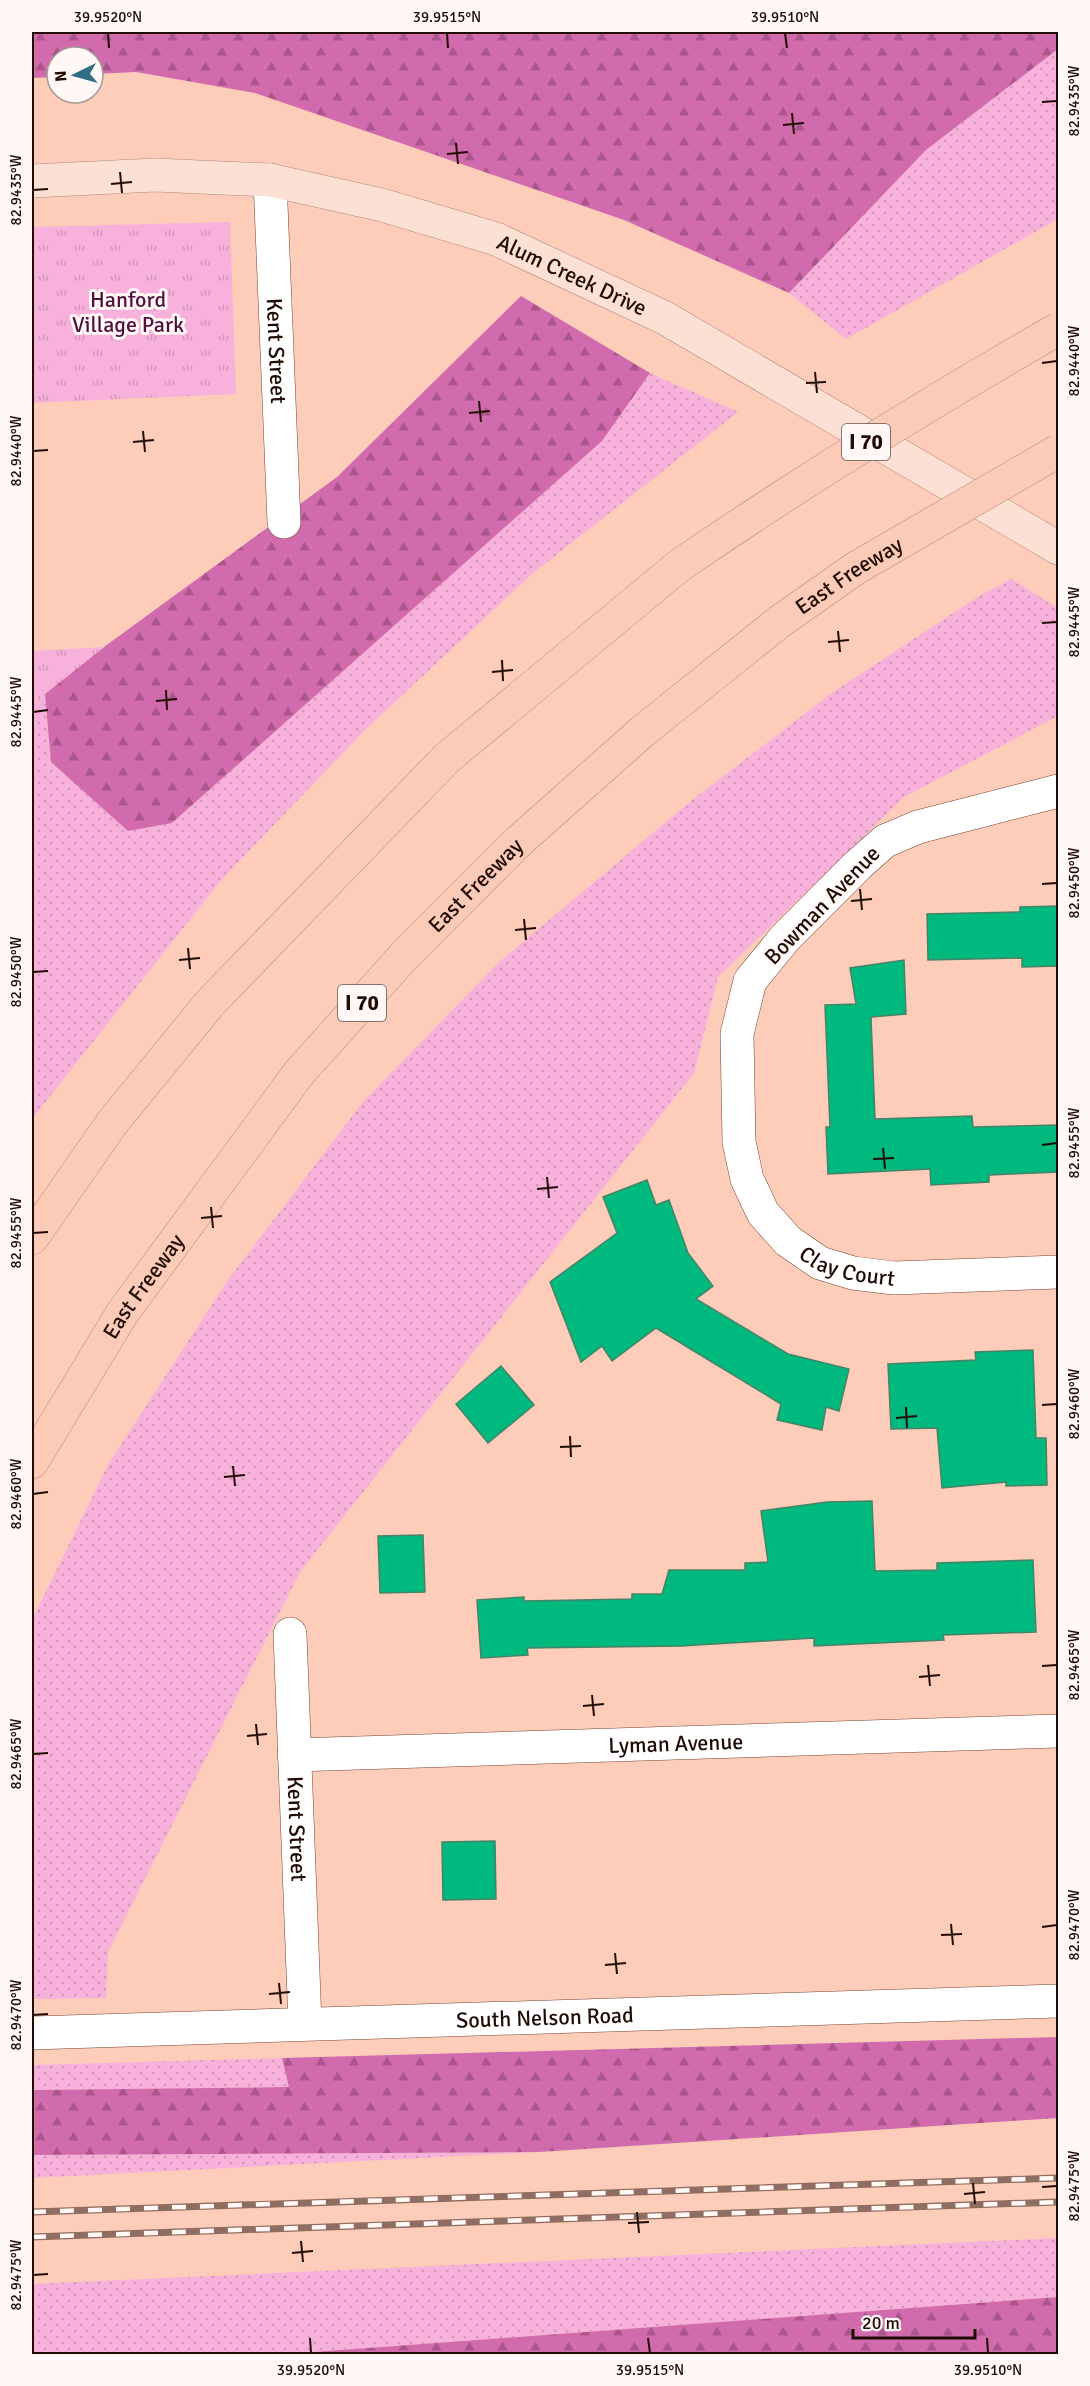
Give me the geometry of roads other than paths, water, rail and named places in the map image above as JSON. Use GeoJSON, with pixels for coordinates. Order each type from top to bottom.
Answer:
{"type":"FeatureCollection","features":[{"type":"Feature","properties":{"kind":"highway","name":"I 70"},"geometry":{"type":"LineString","coordinates":[[32,1238],[112,1123],[210,1003],[447,758],[680,565],[810,477],[928,404],[1059,329]]}},
{"type":"Feature","properties":{"kind":"highway","name":"East Freeway"},"geometry":{"type":"LineString","coordinates":[[32,1462],[123,1312],[299,1072],[404,956],[519,841],[643,731],[779,622],[856,568],[1059,451]]}},
{"type":"Feature","properties":{"kind":"main road","name":"Alum Creek Drive"},"geometry":{"type":"LineString","coordinates":[[32,181],[155,175],[270,180],[382,205],[496,239],[665,318],[1059,548]]}},
{"type":"Feature","properties":{"kind":"street","name":"Kent Street"},"geometry":{"type":"LineString","coordinates":[[270,180],[284,522]]}},
{"type":"Feature","properties":{"kind":"street","name":"Bowman Avenue"},"geometry":{"type":"LineString","coordinates":[[738,1109],[738,1034],[750,981],[785,938],[859,864],[885,841],[918,827],[1059,791]]}},
{"type":"Feature","properties":{"kind":"street","name":"Clay Court"},"geometry":{"type":"LineString","coordinates":[[738,1109],[739,1142],[747,1179],[763,1213],[788,1242],[820,1263],[853,1273],[894,1278],[1059,1272]]}},
{"type":"Feature","properties":{"kind":"street","name":"Kent Street"},"geometry":{"type":"LineString","coordinates":[[290,1634],[305,2024]]}},
{"type":"Feature","properties":{"kind":"street","name":"Lyman Avenue"},"geometry":{"type":"LineString","coordinates":[[294,1755],[1059,1731]]}},
{"type":"Feature","properties":{"kind":"street","name":"South Nelson Road"},"geometry":{"type":"LineString","coordinates":[[32,2033],[1059,2001]]}},
{"type":"Feature","properties":{"kind":"railway"},"geometry":{"type":"LineString","coordinates":[[32,2212],[1058,2178]]}},
{"type":"Feature","properties":{"kind":"railway"},"geometry":{"type":"LineString","coordinates":[[32,2237],[1058,2202]]}},
{"type":"Feature","properties":{"kind":"park label","name":"Hanford Village Park"},"geometry":{"type":"Point","coordinates":[128,312]}}]}
